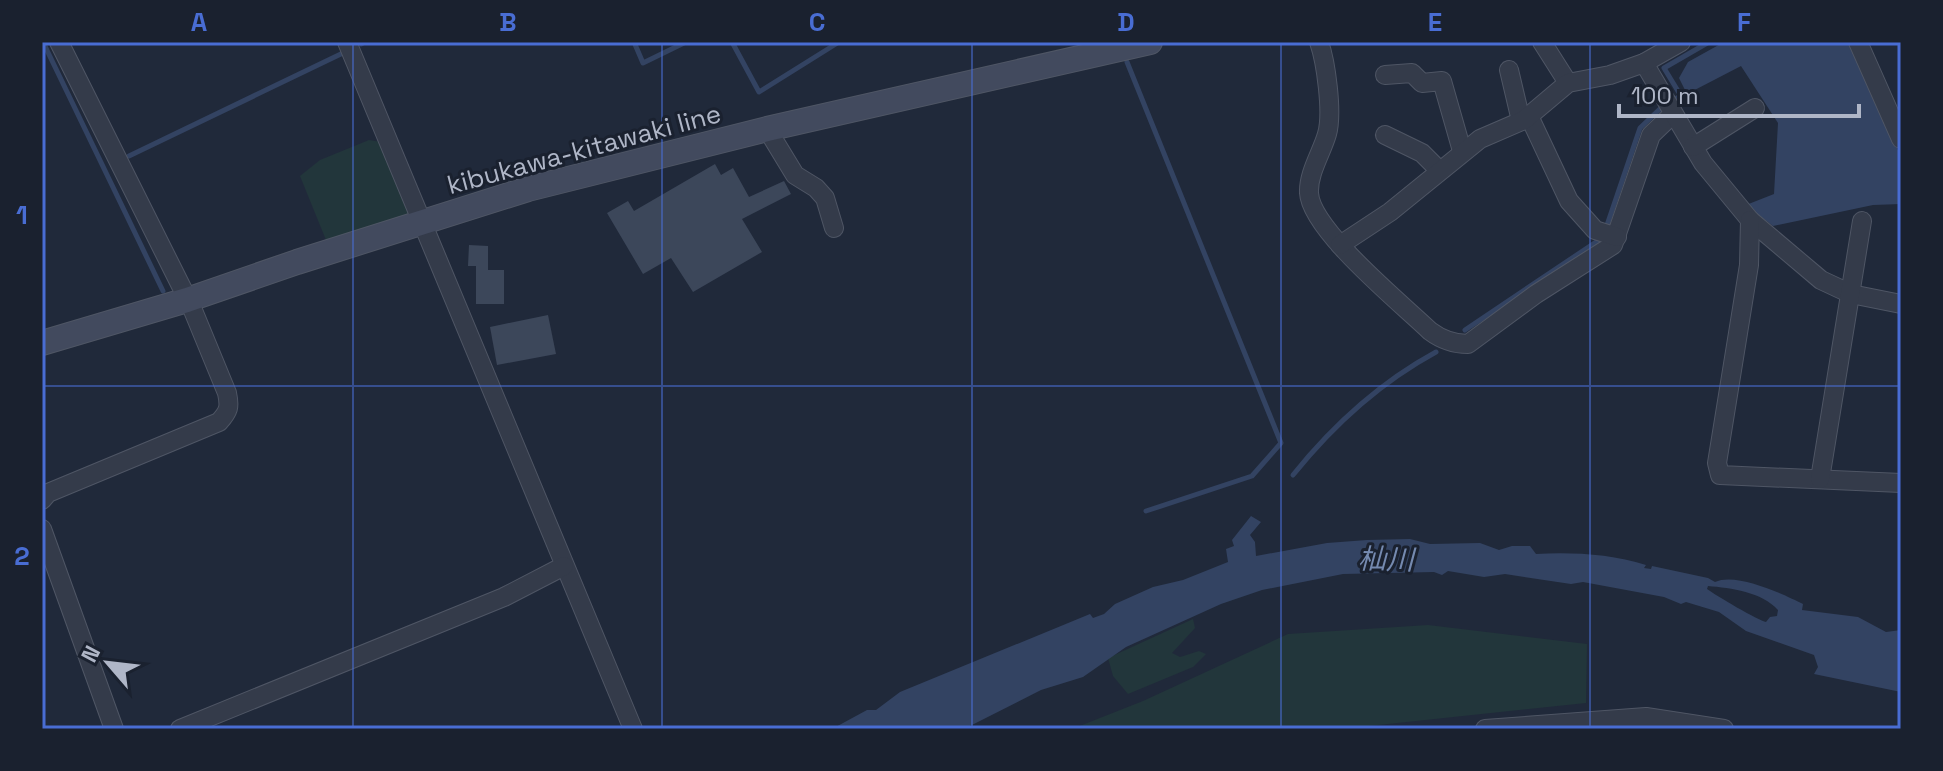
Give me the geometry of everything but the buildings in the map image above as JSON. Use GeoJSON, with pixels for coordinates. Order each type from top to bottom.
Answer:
{"type":"FeatureCollection","features":[{"type":"Feature","properties":{"kind":"main road","name":"kibukawa-kitawaki line"},"geometry":{"type":"LineString","coordinates":[[42,343],[187,300],[421,222],[554,182],[767,129],[1150,42]]}},
{"type":"Feature","properties":{"kind":"street"},"geometry":{"type":"LineString","coordinates":[[42,500],[48,493],[219,422],[229,411],[227,393],[187,300],[59,42]]}},
{"type":"Feature","properties":{"kind":"street"},"geometry":{"type":"LineString","coordinates":[[347,42],[633,729]]}},
{"type":"Feature","properties":{"kind":"street"},"geometry":{"type":"LineString","coordinates":[[1319,42],[1323,54],[1328,132],[1309,189],[1310,200],[1340,245],[1439,338],[1455,344],[1468,344],[1536,294],[1613,245],[1651,135],[1668,107]]}},
{"type":"Feature","properties":{"kind":"street"},"geometry":{"type":"LineString","coordinates":[[1542,42],[1568,83]]}},
{"type":"Feature","properties":{"kind":"street"},"geometry":{"type":"LineString","coordinates":[[1340,245],[1390,212],[1462,151],[1480,139],[1525,119],[1568,83],[1610,75],[1644,63],[1681,42]]}},
{"type":"Feature","properties":{"kind":"street"},"geometry":{"type":"LineString","coordinates":[[1858,42],[1901,139]]}},
{"type":"Feature","properties":{"kind":"street"},"geometry":{"type":"LineString","coordinates":[[1644,63],[1714,180],[1750,220],[1811,274],[1851,294],[1901,304]]}},
{"type":"Feature","properties":{"kind":"street"},"geometry":{"type":"LineString","coordinates":[[1509,70],[1525,119],[1569,201],[1595,230],[1617,237]]}},
{"type":"Feature","properties":{"kind":"street"},"geometry":{"type":"LineString","coordinates":[[1385,75],[1412,73],[1422,83],[1442,81],[1462,151]]}},
{"type":"Feature","properties":{"kind":"street"},"geometry":{"type":"LineString","coordinates":[[1693,147],[1755,108]]}},
{"type":"Feature","properties":{"kind":"street"},"geometry":{"type":"LineString","coordinates":[[767,129],[795,175],[816,188],[825,198],[834,228]]}},
{"type":"Feature","properties":{"kind":"street"},"geometry":{"type":"LineString","coordinates":[[1385,135],[1422,153],[1439,170]]}},
{"type":"Feature","properties":{"kind":"street"},"geometry":{"type":"LineString","coordinates":[[1750,220],[1749,265],[1717,463],[1720,475],[1901,483]]}},
{"type":"Feature","properties":{"kind":"street"},"geometry":{"type":"LineString","coordinates":[[1820,479],[1862,221]]}},
{"type":"Feature","properties":{"kind":"street"},"geometry":{"type":"LineString","coordinates":[[44,542],[114,729]]}},
{"type":"Feature","properties":{"kind":"street"},"geometry":{"type":"LineString","coordinates":[[180,729],[504,597],[564,566]]}},
{"type":"Feature","properties":{"kind":"street"},"geometry":{"type":"LineString","coordinates":[[1485,729],[1646,717],[1724,729]]}},
{"type":"Feature","properties":{"kind":"green space"},"geometry":{"type":"Polygon","coordinates":[[[369,140],[381,142],[412,219],[328,245],[300,176],[320,160],[369,140]]]}},
{"type":"Feature","properties":{"kind":"green space"},"geometry":{"type":"Polygon","coordinates":[[[1193,619],[1195,628],[1172,653],[1180,657],[1199,651],[1206,654],[1193,667],[1128,694],[1113,676],[1108,658],[1193,619]]]}},
{"type":"Feature","properties":{"kind":"green space"},"geometry":{"type":"Polygon","coordinates":[[[1428,625],[1587,644],[1586,703],[1341,729],[1072,729],[1143,701],[1288,634],[1428,625]]]}},
{"type":"Feature","properties":{"kind":"water"},"geometry":{"type":"Polygon","coordinates":[[[1724,42],[1850,42],[1901,157],[1901,204],[1873,205],[1773,226],[1746,205],[1774,194],[1778,123],[1741,66],[1687,94],[1679,78],[1688,62],[1724,42]]]}},
{"type":"Feature","properties":{"kind":"water","name":"杣川"},"geometry":{"type":"Polygon","coordinates":[[[1251,516],[1261,522],[1250,535],[1255,542],[1256,556],[1327,543],[1410,539],[1430,544],[1480,543],[1499,550],[1530,546],[1536,554],[1605,556],[1646,565],[1644,568],[1651,569],[1652,566],[1715,582],[1747,582],[1803,604],[1802,610],[1858,617],[1886,632],[1901,630],[1901,692],[1814,674],[1818,667],[1814,655],[1746,631],[1719,612],[1664,597],[1583,582],[1571,584],[1505,574],[1484,577],[1448,571],[1442,575],[1434,572],[1343,574],[1262,590],[1221,604],[1126,647],[1083,677],[1041,690],[964,729],[832,729],[867,710],[876,710],[900,692],[1090,614],[1093,618],[1104,614],[1115,604],[1153,587],[1183,580],[1228,562],[1226,549],[1234,546],[1232,540],[1251,516]],[[1708,586],[1707,589],[1727,602],[1766,622],[1770,617],[1777,616],[1778,610],[1764,599],[1746,592],[1708,586]]]}},
{"type":"Feature","properties":{"kind":"waterway"},"geometry":{"type":"LineString","coordinates":[[43,42],[163,291]]}},
{"type":"Feature","properties":{"kind":"waterway"},"geometry":{"type":"LineString","coordinates":[[361,44],[365,42]]}},
{"type":"Feature","properties":{"kind":"waterway"},"geometry":{"type":"LineString","coordinates":[[634,42],[643,63],[686,42]]}},
{"type":"Feature","properties":{"kind":"waterway"},"geometry":{"type":"LineString","coordinates":[[732,42],[759,92],[839,42]]}},
{"type":"Feature","properties":{"kind":"waterway"},"geometry":{"type":"LineString","coordinates":[[1671,101],[1681,96],[1664,68],[1709,42]]}},
{"type":"Feature","properties":{"kind":"waterway"},"geometry":{"type":"LineString","coordinates":[[129,156],[345,52]]}},
{"type":"Feature","properties":{"kind":"waterway"},"geometry":{"type":"LineString","coordinates":[[1127,62],[1281,443],[1252,476],[1146,511]]}},
{"type":"Feature","properties":{"kind":"waterway"},"geometry":{"type":"LineString","coordinates":[[1606,228],[1640,128],[1663,106]]}},
{"type":"Feature","properties":{"kind":"waterway"},"geometry":{"type":"LineString","coordinates":[[1465,330],[1602,238]]}},
{"type":"Feature","properties":{"kind":"waterway"},"geometry":{"type":"LineString","coordinates":[[1293,475],[1358,406],[1395,377],[1436,352]]}}]}
